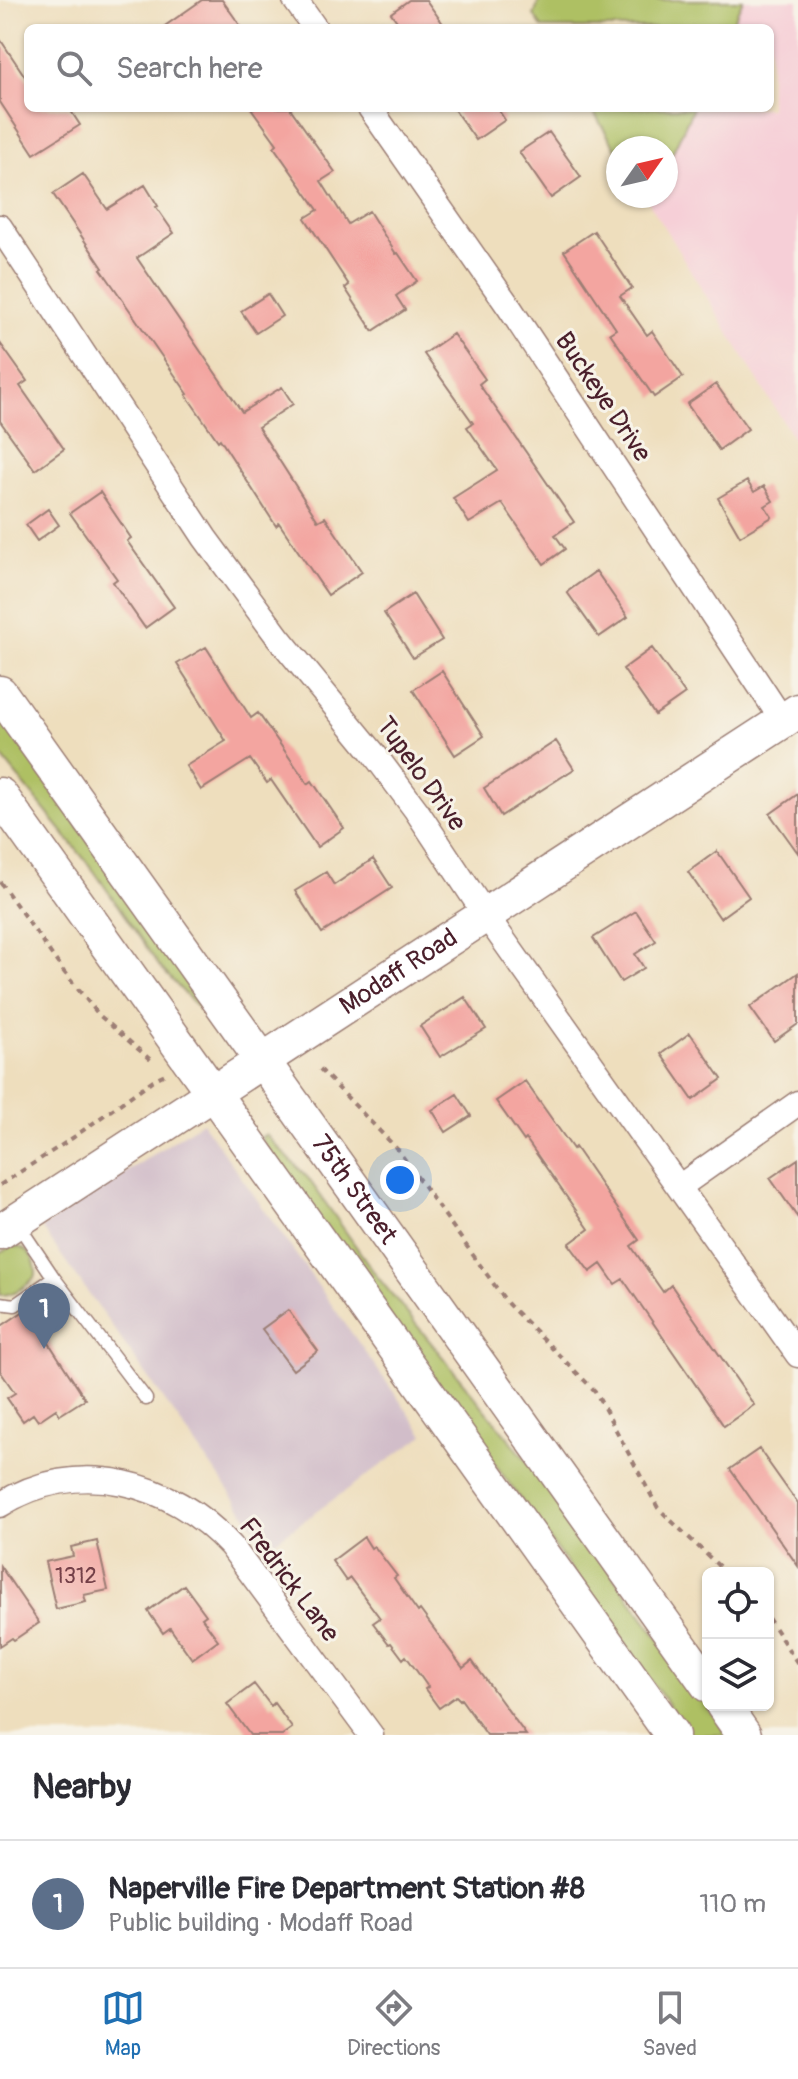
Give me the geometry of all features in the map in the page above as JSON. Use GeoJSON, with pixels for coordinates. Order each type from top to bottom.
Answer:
{"type":"FeatureCollection","features":[{"type":"Feature","properties":{"kind":"main road","name":"75th Street"},"geometry":{"type":"LineString","coordinates":[[0,693],[702,1677]]}},
{"type":"Feature","properties":{"kind":"main road","name":"Modaff Road"},"geometry":{"type":"LineString","coordinates":[[8,1227],[790,716]]}},
{"type":"Feature","properties":{"kind":"main road"},"geometry":{"type":"LineString","coordinates":[[0,795],[672,1735]]}},
{"type":"Feature","properties":{"kind":"main road"},"geometry":{"type":"LineString","coordinates":[[727,1711],[744,1735]]}},
{"type":"Feature","properties":{"kind":"street"},"geometry":{"type":"LineString","coordinates":[[295,0],[312,24]]}},
{"type":"Feature","properties":{"kind":"street","name":"Buckeye Drive"},"geometry":{"type":"LineString","coordinates":[[373,112],[790,716]]}},
{"type":"Feature","properties":{"kind":"street","name":"Tupelo Drive"},"geometry":{"type":"LineString","coordinates":[[0,227],[229,571],[416,810],[485,914],[798,1355]]}},
{"type":"Feature","properties":{"kind":"street"},"geometry":{"type":"LineString","coordinates":[[679,1187],[798,1103]]}},
{"type":"Feature","properties":{"kind":"street","name":"Fredrick Lane"},"geometry":{"type":"LineString","coordinates":[[0,1505],[23,1492],[52,1483],[104,1480],[151,1491],[187,1507],[231,1546],[371,1735]]}},
{"type":"Feature","properties":{"kind":"lane"},"geometry":{"type":"LineString","coordinates":[[8,1227],[54,1278],[146,1399]]}},
{"type":"Feature","properties":{"kind":"lane"},"geometry":{"type":"LineString","coordinates":[[0,1303],[15,1305],[54,1278]]}},
{"type":"Feature","properties":{"kind":"path"},"geometry":{"type":"LineString","coordinates":[[0,882],[64,972],[99,1015],[167,1074],[153,1080],[0,1185]]}},
{"type":"Feature","properties":{"kind":"path"},"geometry":{"type":"LineString","coordinates":[[320,1069],[398,1150],[508,1304],[595,1391],[658,1508],[720,1567]]}},
{"type":"Feature","properties":{"kind":"path"},"geometry":{"type":"LineString","coordinates":[[774,1627],[798,1664]]}},
{"type":"Feature","properties":{"kind":"shaded area"},"geometry":{"type":"Polygon","coordinates":[[[540,0],[798,0],[798,446],[652,208],[678,208],[678,136],[608,136],[593,112],[774,112],[774,24],[540,24],[534,15],[540,0]]]}},
{"type":"Feature","properties":{"kind":"shaded area"},"geometry":{"type":"Polygon","coordinates":[[[202,1122],[424,1435],[268,1546],[42,1228],[202,1122]]]}},
{"type":"Feature","properties":{"kind":"green space"},"geometry":{"type":"Polygon","coordinates":[[[540,0],[743,0],[732,24],[540,24],[534,15],[540,0]]]}},
{"type":"Feature","properties":{"kind":"green space"},"geometry":{"type":"Polygon","coordinates":[[[593,112],[691,112],[678,141],[678,136],[608,136],[593,112]]]}},
{"type":"Feature","properties":{"kind":"green space"},"geometry":{"type":"Polygon","coordinates":[[[0,716],[207,1008],[199,1009],[160,967],[94,871],[0,755],[0,716]]]}},
{"type":"Feature","properties":{"kind":"green space"},"geometry":{"type":"Polygon","coordinates":[[[266,1135],[308,1178],[376,1275],[557,1498],[702,1699],[702,1711],[711,1711],[728,1735],[690,1735],[262,1136],[266,1135]]]}},
{"type":"Feature","properties":{"kind":"green space"},"geometry":{"type":"Polygon","coordinates":[[[13,1246],[31,1255],[36,1275],[20,1289],[0,1295],[0,1253],[13,1246]]]}},
{"type":"Feature","properties":{"kind":"building"},"geometry":{"type":"Polygon","coordinates":[[[202,0],[222,0],[239,24],[168,24],[202,0]]]}},
{"type":"Feature","properties":{"kind":"building"},"geometry":{"type":"Polygon","coordinates":[[[409,0],[426,0],[443,24],[399,24],[391,13],[409,0]]]}},
{"type":"Feature","properties":{"kind":"building"},"geometry":{"type":"Polygon","coordinates":[[[0,39],[24,75],[24,112],[72,112],[80,125],[34,154],[0,102],[0,39]]]}},
{"type":"Feature","properties":{"kind":"building"},"geometry":{"type":"Polygon","coordinates":[[[254,112],[293,112],[335,172],[321,181],[348,224],[369,211],[417,281],[396,296],[405,310],[373,331],[345,288],[349,285],[305,218],[318,210],[274,147],[277,144],[254,112]]]}},
{"type":"Feature","properties":{"kind":"building"},"geometry":{"type":"Polygon","coordinates":[[[456,112],[500,112],[505,120],[476,140],[456,112]]]}},
{"type":"Feature","properties":{"kind":"building"},"geometry":{"type":"Polygon","coordinates":[[[549,132],[581,177],[551,198],[519,152],[549,132]]]}},
{"type":"Feature","properties":{"kind":"building"},"geometry":{"type":"Polygon","coordinates":[[[83,174],[107,209],[145,185],[174,233],[137,258],[242,412],[282,387],[293,404],[258,427],[318,521],[325,517],[362,572],[328,595],[279,523],[276,526],[220,439],[218,441],[186,395],[53,194],[83,174]]]}},
{"type":"Feature","properties":{"kind":"building"},"geometry":{"type":"Polygon","coordinates":[[[594,231],[632,288],[620,296],[647,335],[652,331],[683,377],[654,397],[610,333],[616,329],[564,251],[594,231]]]}},
{"type":"Feature","properties":{"kind":"building"},"geometry":{"type":"Polygon","coordinates":[[[268,294],[282,316],[256,333],[241,311],[268,294]]]}},
{"type":"Feature","properties":{"kind":"building"},"geometry":{"type":"Polygon","coordinates":[[[453,334],[485,379],[479,384],[574,522],[555,535],[565,549],[544,564],[502,503],[469,523],[453,498],[497,470],[467,427],[473,423],[424,354],[453,334]]]}},
{"type":"Feature","properties":{"kind":"building"},"geometry":{"type":"Polygon","coordinates":[[[0,343],[27,381],[20,386],[64,449],[35,470],[0,421],[0,343]]]}},
{"type":"Feature","properties":{"kind":"building"},"geometry":{"type":"Polygon","coordinates":[[[716,384],[748,429],[719,450],[687,404],[716,384]]]}},
{"type":"Feature","properties":{"kind":"building"},"geometry":{"type":"Polygon","coordinates":[[[747,481],[754,492],[764,486],[773,501],[765,506],[772,517],[740,536],[718,498],[747,481]]]}},
{"type":"Feature","properties":{"kind":"building"},"geometry":{"type":"Polygon","coordinates":[[[100,492],[131,538],[127,541],[174,607],[145,628],[113,582],[117,579],[70,513],[100,492]]]}},
{"type":"Feature","properties":{"kind":"building"},"geometry":{"type":"Polygon","coordinates":[[[48,509],[59,525],[37,541],[26,525],[48,509]]]}},
{"type":"Feature","properties":{"kind":"building"},"geometry":{"type":"Polygon","coordinates":[[[596,571],[628,617],[599,637],[567,592],[596,571]]]}},
{"type":"Feature","properties":{"kind":"building"},"geometry":{"type":"Polygon","coordinates":[[[413,594],[442,640],[413,658],[384,613],[413,594]]]}},
{"type":"Feature","properties":{"kind":"building"},"geometry":{"type":"Polygon","coordinates":[[[206,647],[251,718],[258,713],[308,784],[312,781],[344,828],[317,847],[271,780],[267,783],[250,759],[201,790],[186,766],[226,741],[177,664],[206,647]]]}},
{"type":"Feature","properties":{"kind":"building"},"geometry":{"type":"Polygon","coordinates":[[[652,648],[685,694],[655,715],[623,669],[652,648]]]}},
{"type":"Feature","properties":{"kind":"building"},"geometry":{"type":"Polygon","coordinates":[[[442,671],[484,736],[455,755],[413,690],[442,671]]]}},
{"type":"Feature","properties":{"kind":"building"},"geometry":{"type":"Polygon","coordinates":[[[556,741],[574,769],[501,816],[484,788],[556,741]]]}},
{"type":"Feature","properties":{"kind":"building"},"geometry":{"type":"Polygon","coordinates":[[[798,794],[798,853],[770,814],[798,794]]]}},
{"type":"Feature","properties":{"kind":"building"},"geometry":{"type":"Polygon","coordinates":[[[717,851],[749,897],[720,918],[688,872],[717,851]]]}},
{"type":"Feature","properties":{"kind":"building"},"geometry":{"type":"Polygon","coordinates":[[[373,859],[392,888],[322,933],[295,891],[326,872],[334,885],[373,859]]]}},
{"type":"Feature","properties":{"kind":"building"},"geometry":{"type":"Polygon","coordinates":[[[636,911],[656,941],[635,954],[644,968],[621,982],[593,938],[636,911]]]}},
{"type":"Feature","properties":{"kind":"building"},"geometry":{"type":"Polygon","coordinates":[[[798,973],[798,1024],[774,1041],[750,1007],[798,973]]]}},
{"type":"Feature","properties":{"kind":"building"},"geometry":{"type":"Polygon","coordinates":[[[465,997],[486,1029],[440,1057],[420,1026],[465,997]]]}},
{"type":"Feature","properties":{"kind":"building"},"geometry":{"type":"Polygon","coordinates":[[[690,1033],[722,1079],[693,1100],[661,1054],[690,1033]]]}},
{"type":"Feature","properties":{"kind":"building"},"geometry":{"type":"Polygon","coordinates":[[[525,1081],[639,1240],[631,1246],[663,1292],[671,1285],[754,1405],[724,1426],[623,1279],[615,1284],[601,1264],[590,1272],[569,1244],[589,1229],[496,1101],[525,1081]]]}},
{"type":"Feature","properties":{"kind":"building"},"geometry":{"type":"Polygon","coordinates":[[[457,1094],[471,1116],[446,1132],[432,1110],[457,1094]]]}},
{"type":"Feature","properties":{"kind":"building"},"geometry":{"type":"Polygon","coordinates":[[[798,1159],[798,1218],[770,1178],[798,1159]]]}},
{"type":"Feature","properties":{"kind":"building"},"geometry":{"type":"Polygon","coordinates":[[[27,1309],[85,1399],[60,1415],[56,1409],[38,1421],[33,1414],[23,1421],[7,1398],[15,1393],[0,1371],[0,1327],[27,1309]]]}},
{"type":"Feature","properties":{"kind":"building"},"geometry":{"type":"Polygon","coordinates":[[[288,1310],[318,1351],[293,1370],[262,1329],[288,1310]]]}},
{"type":"Feature","properties":{"kind":"building"},"geometry":{"type":"Polygon","coordinates":[[[759,1449],[798,1504],[798,1566],[730,1469],[759,1449]]]}},
{"type":"Feature","properties":{"kind":"building"},"geometry":{"type":"Polygon","coordinates":[[[364,1537],[397,1576],[394,1578],[405,1594],[463,1668],[472,1661],[526,1735],[487,1735],[456,1696],[439,1708],[406,1656],[403,1659],[373,1623],[380,1618],[350,1578],[346,1581],[332,1561],[364,1537]]]}},
{"type":"Feature","properties":{"kind":"building"},"geometry":{"type":"Polygon","coordinates":[[[97,1541],[108,1590],[84,1595],[86,1602],[56,1609],[45,1562],[73,1556],[71,1547],[97,1541]]]}},
{"type":"Feature","properties":{"kind":"building"},"geometry":{"type":"Polygon","coordinates":[[[0,1566],[39,1623],[0,1646],[0,1566]]]}},
{"type":"Feature","properties":{"kind":"building"},"geometry":{"type":"Polygon","coordinates":[[[184,1585],[206,1615],[202,1618],[218,1640],[192,1659],[170,1628],[163,1633],[148,1611],[184,1585]]]}},
{"type":"Feature","properties":{"kind":"building"},"geometry":{"type":"Polygon","coordinates":[[[254,1684],[271,1706],[274,1703],[292,1728],[282,1735],[250,1735],[227,1704],[254,1684]]]}},
{"type":"Feature","properties":{"kind":"place","name":"Naperville Fire Department Station #8"},"geometry":{"type":"Point","coordinates":[44,1349]}}]}
